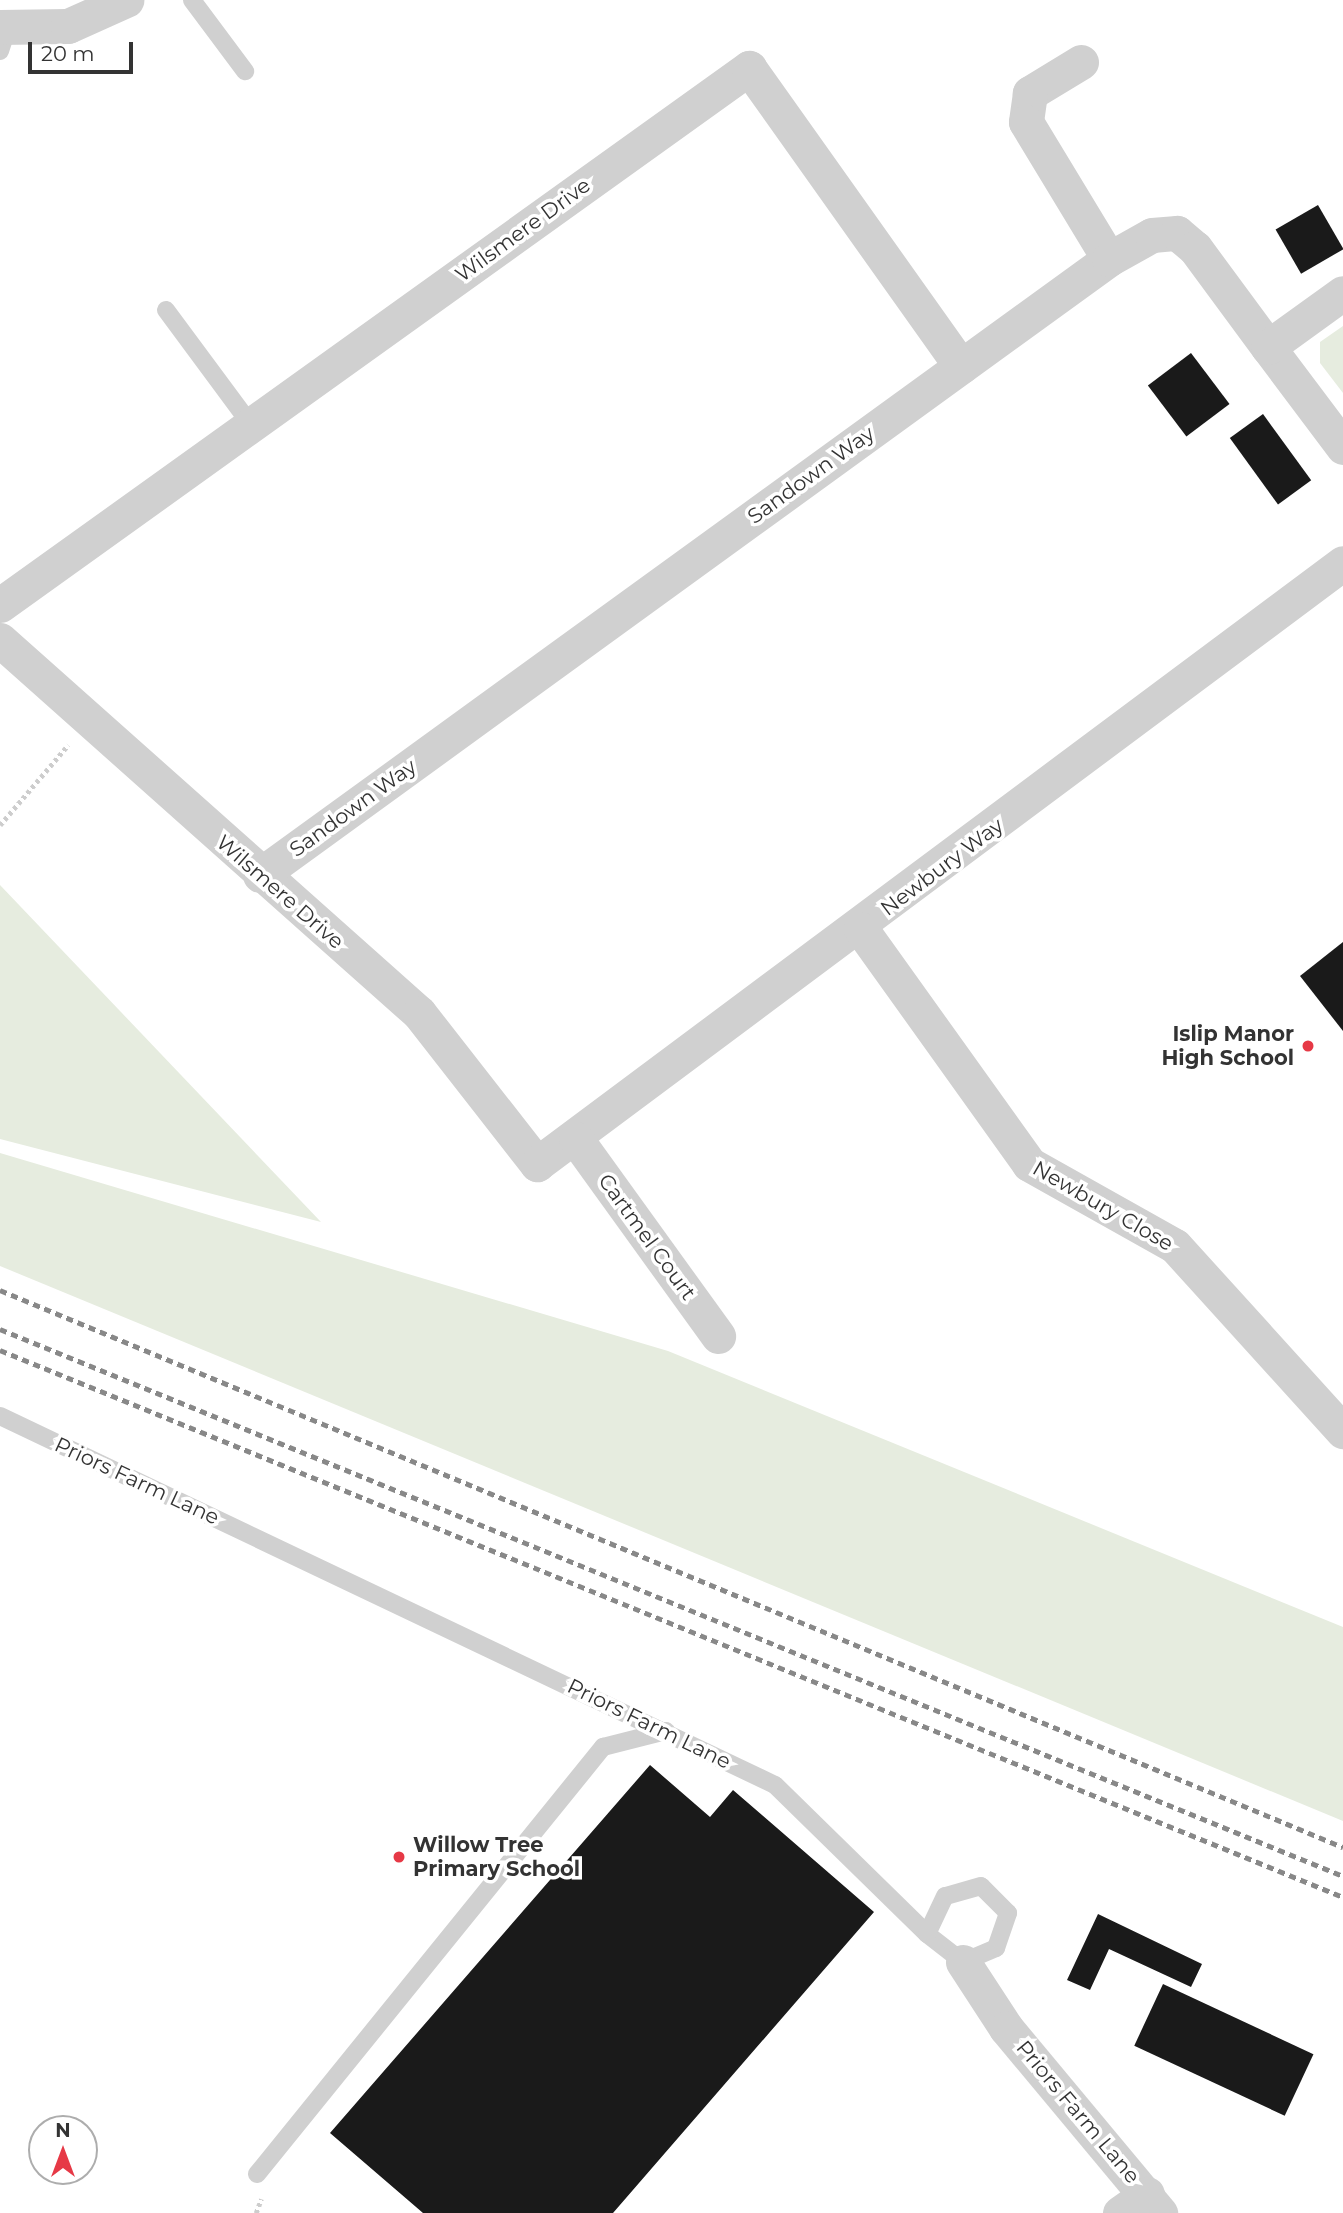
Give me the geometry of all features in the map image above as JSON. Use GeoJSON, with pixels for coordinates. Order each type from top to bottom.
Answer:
{"type":"FeatureCollection","features":[{"type":"Feature","properties":{"kind":"street"},"geometry":{"type":"LineString","coordinates":[[3,35],[68,26],[126,0]]}},
{"type":"Feature","properties":{"kind":"street"},"geometry":{"type":"LineString","coordinates":[[1081,62],[1030,93],[1026,122],[1109,259]]}},
{"type":"Feature","properties":{"kind":"street","name":"Wilsmere Drive"},"geometry":{"type":"LineString","coordinates":[[0,605],[749,68],[961,366]]}},
{"type":"Feature","properties":{"kind":"street","name":"Sandown Way"},"geometry":{"type":"LineString","coordinates":[[260,875],[1109,259],[1152,234],[1177,233],[1195,247],[1268,347]]}},
{"type":"Feature","properties":{"kind":"street"},"geometry":{"type":"LineString","coordinates":[[1343,293],[1268,347],[1343,447]]}},
{"type":"Feature","properties":{"kind":"street","name":"Newbury Way"},"geometry":{"type":"LineString","coordinates":[[537,1164],[576,1139],[861,929],[1343,563]]}},
{"type":"Feature","properties":{"kind":"street","name":"Wilsmere Drive"},"geometry":{"type":"LineString","coordinates":[[0,640],[260,875],[419,1013],[537,1164]]}},
{"type":"Feature","properties":{"kind":"street","name":"Newbury Close"},"geometry":{"type":"LineString","coordinates":[[861,929],[1029,1164],[1175,1245],[1343,1431]]}},
{"type":"Feature","properties":{"kind":"street","name":"Cartmel Court"},"geometry":{"type":"LineString","coordinates":[[576,1139],[718,1336]]}},
{"type":"Feature","properties":{"kind":"street","name":"Priors Farm Lane"},"geometry":{"type":"LineString","coordinates":[[963,1962],[1006,2028],[1142,2207]]}},
{"type":"Feature","properties":{"kind":"lane"},"geometry":{"type":"LineString","coordinates":[[192,0],[245,71]]}},
{"type":"Feature","properties":{"kind":"lane"},"geometry":{"type":"LineString","coordinates":[[166,310],[251,425]]}},
{"type":"Feature","properties":{"kind":"lane","name":"Priors Farm Lane"},"geometry":{"type":"LineString","coordinates":[[0,1416],[775,1784],[927,1934],[963,1962]]}},
{"type":"Feature","properties":{"kind":"lane"},"geometry":{"type":"LineString","coordinates":[[257,2174],[603,1748],[666,1731]]}},
{"type":"Feature","properties":{"kind":"lane"},"geometry":{"type":"LineString","coordinates":[[927,1934],[945,1896],[981,1886],[1008,1913],[996,1948],[963,1962]]}},
{"type":"Feature","properties":{"kind":"path"},"geometry":{"type":"LineString","coordinates":[[0,825],[89,721]]}},
{"type":"Feature","properties":{"kind":"shaded area"},"geometry":{"type":"Polygon","coordinates":[[[1343,326],[1343,393],[1320,363],[1320,342],[1343,326]]]}},
{"type":"Feature","properties":{"kind":"shaded area"},"geometry":{"type":"Polygon","coordinates":[[[0,885],[321,1222],[0,1139],[0,885]]]}},
{"type":"Feature","properties":{"kind":"shaded area"},"geometry":{"type":"Polygon","coordinates":[[[0,1153],[668,1351],[1343,1627],[1343,1821],[0,1266],[0,1153]]]}},
{"type":"Feature","properties":{"kind":"building"},"geometry":{"type":"Polygon","coordinates":[[[1318,205],[1343,249],[1301,274],[1276,230],[1318,205]]]}},
{"type":"Feature","properties":{"kind":"building"},"geometry":{"type":"Polygon","coordinates":[[[1191,353],[1230,404],[1186,437],[1148,385],[1191,353]]]}},
{"type":"Feature","properties":{"kind":"building"},"geometry":{"type":"Polygon","coordinates":[[[1263,414],[1311,480],[1278,504],[1230,438],[1263,414]]]}},
{"type":"Feature","properties":{"kind":"building"},"geometry":{"type":"Polygon","coordinates":[[[1343,942],[1343,1031],[1300,976],[1343,942]]]}},
{"type":"Feature","properties":{"kind":"building"},"geometry":{"type":"Polygon","coordinates":[[[650,1765],[710,1817],[733,1790],[874,1912],[613,2213],[423,2213],[330,2133],[650,1765]]]}},
{"type":"Feature","properties":{"kind":"building"},"geometry":{"type":"Polygon","coordinates":[[[1098,1914],[1202,1964],[1191,1987],[1109,1949],[1090,1990],[1067,1980],[1098,1914]]]}},
{"type":"Feature","properties":{"kind":"building"},"geometry":{"type":"Polygon","coordinates":[[[1163,1984],[1313,2054],[1285,2116],[1134,2046],[1163,1984]]]}},
{"type":"Feature","properties":{"kind":"railway"},"geometry":{"type":"LineString","coordinates":[[0,1290],[1343,1847]]}},
{"type":"Feature","properties":{"kind":"railway"},"geometry":{"type":"LineString","coordinates":[[0,1329],[1343,1876]]}},
{"type":"Feature","properties":{"kind":"railway"},"geometry":{"type":"LineString","coordinates":[[0,1350],[1343,1897]]}},
{"type":"Feature","properties":{"kind":"place","name":"Islip Manor High School"},"geometry":{"type":"Point","coordinates":[1308,1046]}},
{"type":"Feature","properties":{"kind":"place","name":"Willow Tree Primary School"},"geometry":{"type":"Point","coordinates":[399,1857]}}]}
